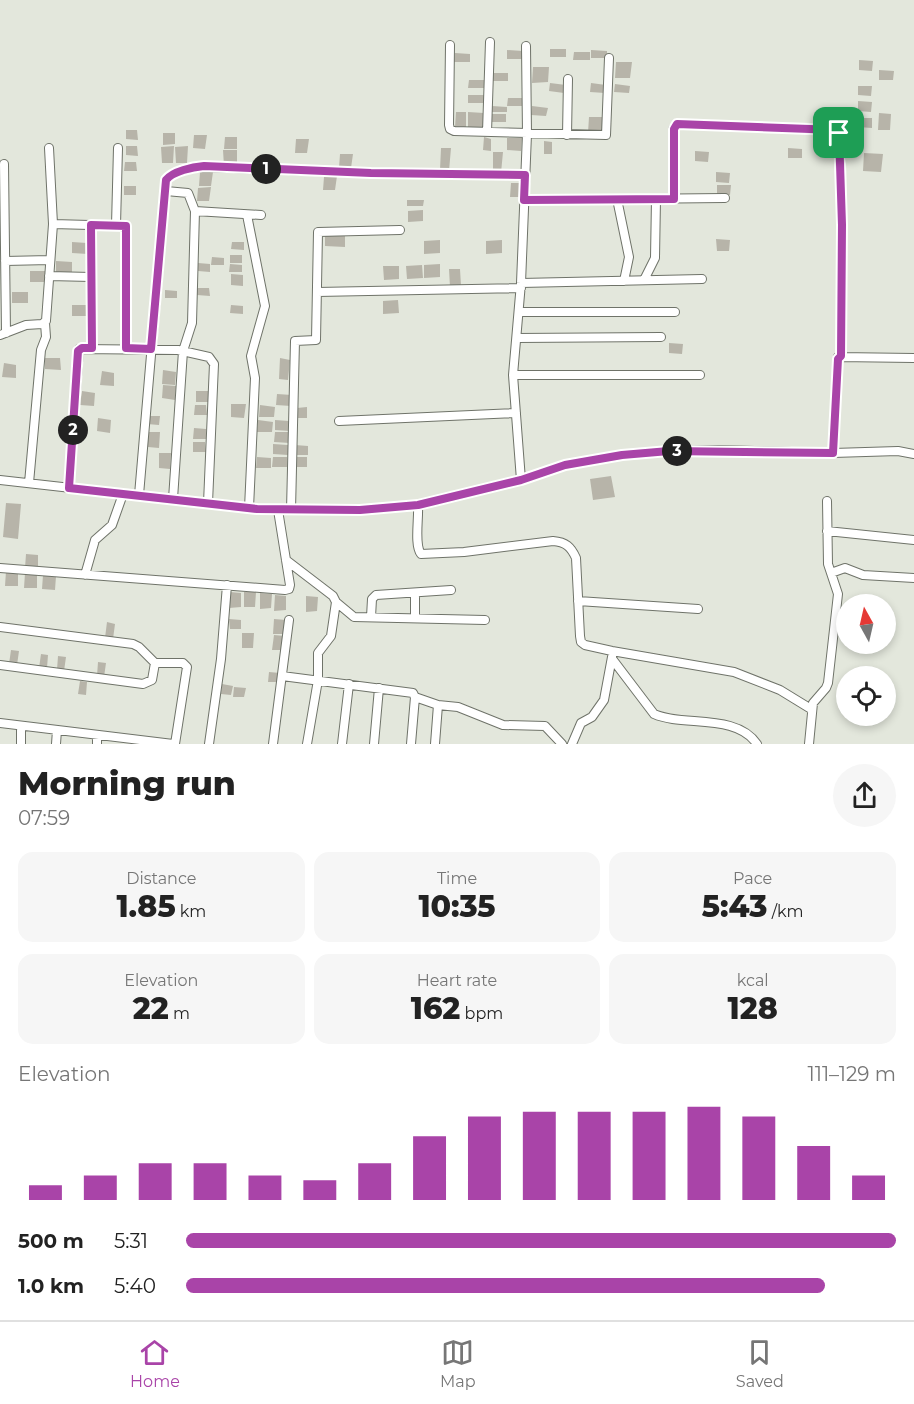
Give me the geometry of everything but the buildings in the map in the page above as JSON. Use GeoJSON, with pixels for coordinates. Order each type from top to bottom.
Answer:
{"type":"FeatureCollection","features":[{"type":"Feature","properties":{"kind":"street"},"geometry":{"type":"LineString","coordinates":[[487,132],[490,42]]}},
{"type":"Feature","properties":{"kind":"street"},"geometry":{"type":"LineString","coordinates":[[450,45],[450,129],[527,134],[606,135],[609,58]]}},
{"type":"Feature","properties":{"kind":"street"},"geometry":{"type":"LineString","coordinates":[[521,480],[513,375],[521,285],[527,134],[526,46]]}},
{"type":"Feature","properties":{"kind":"street"},"geometry":{"type":"LineString","coordinates":[[567,135],[568,79]]}},
{"type":"Feature","properties":{"kind":"street"},"geometry":{"type":"LineString","coordinates":[[674,199],[674,129],[677,124],[837,130],[841,136],[841,356],[838,359],[833,453]]}},
{"type":"Feature","properties":{"kind":"street"},"geometry":{"type":"LineString","coordinates":[[116,225],[118,147]]}},
{"type":"Feature","properties":{"kind":"street"},"geometry":{"type":"LineString","coordinates":[[28,483],[41,350],[46,337],[52,224],[49,148]]}},
{"type":"Feature","properties":{"kind":"street"},"geometry":{"type":"LineString","coordinates":[[4,164],[3,334],[29,324],[45,323]]}},
{"type":"Feature","properties":{"kind":"street"},"geometry":{"type":"LineString","coordinates":[[139,495],[166,180],[169,176],[204,166],[371,173],[525,175]]}},
{"type":"Feature","properties":{"kind":"street"},"geometry":{"type":"LineString","coordinates":[[165,191],[188,193],[195,211],[192,323],[183,351],[173,499]]}},
{"type":"Feature","properties":{"kind":"street"},"geometry":{"type":"LineString","coordinates":[[524,200],[725,198]]}},
{"type":"Feature","properties":{"kind":"street"},"geometry":{"type":"LineString","coordinates":[[617,199],[629,257],[624,281]]}},
{"type":"Feature","properties":{"kind":"street"},"geometry":{"type":"LineString","coordinates":[[644,280],[655,258],[656,199]]}},
{"type":"Feature","properties":{"kind":"street"},"geometry":{"type":"LineString","coordinates":[[195,211],[261,215]]}},
{"type":"Feature","properties":{"kind":"street"},"geometry":{"type":"LineString","coordinates":[[247,215],[265,306],[251,360],[255,378],[249,508]]}},
{"type":"Feature","properties":{"kind":"street"},"geometry":{"type":"LineString","coordinates":[[52,224],[124,225],[127,229],[126,348]]}},
{"type":"Feature","properties":{"kind":"street"},"geometry":{"type":"LineString","coordinates":[[91,225],[92,348]]}},
{"type":"Feature","properties":{"kind":"street"},"geometry":{"type":"LineString","coordinates":[[291,510],[295,341],[316,340],[318,232],[400,230]]}},
{"type":"Feature","properties":{"kind":"street"},"geometry":{"type":"LineString","coordinates":[[5,261],[50,260]]}},
{"type":"Feature","properties":{"kind":"street"},"geometry":{"type":"LineString","coordinates":[[49,276],[91,277]]}},
{"type":"Feature","properties":{"kind":"street"},"geometry":{"type":"LineString","coordinates":[[317,292],[702,279]]}},
{"type":"Feature","properties":{"kind":"street"},"geometry":{"type":"LineString","coordinates":[[519,312],[675,312]]}},
{"type":"Feature","properties":{"kind":"street"},"geometry":{"type":"LineString","coordinates":[[517,338],[661,337]]}},
{"type":"Feature","properties":{"kind":"street"},"geometry":{"type":"LineString","coordinates":[[69,488],[78,351],[82,348],[126,348],[183,351],[209,357],[214,364],[208,503]]}},
{"type":"Feature","properties":{"kind":"street"},"geometry":{"type":"LineString","coordinates":[[841,356],[914,358]]}},
{"type":"Feature","properties":{"kind":"street"},"geometry":{"type":"LineString","coordinates":[[513,375],[700,375]]}},
{"type":"Feature","properties":{"kind":"street"},"geometry":{"type":"LineString","coordinates":[[339,421],[516,413]]}},
{"type":"Feature","properties":{"kind":"street"},"geometry":{"type":"LineString","coordinates":[[0,480],[249,508],[360,510],[418,505],[521,480],[565,465],[592,459],[669,451],[833,453],[888,451],[914,454]]}},
{"type":"Feature","properties":{"kind":"street"},"geometry":{"type":"LineString","coordinates":[[85,575],[95,540],[112,525],[123,494]]}},
{"type":"Feature","properties":{"kind":"street"},"geometry":{"type":"LineString","coordinates":[[808,744],[813,703],[826,688],[828,682],[837,594],[828,564],[827,501]]}},
{"type":"Feature","properties":{"kind":"street"},"geometry":{"type":"LineString","coordinates":[[418,505],[419,524],[416,543],[422,554],[464,552],[553,541],[572,548],[576,558],[581,642],[585,645],[612,656],[734,672],[780,690],[812,709]]}},
{"type":"Feature","properties":{"kind":"street"},"geometry":{"type":"LineString","coordinates":[[0,568],[288,589],[290,585],[278,510]]}},
{"type":"Feature","properties":{"kind":"street"},"geometry":{"type":"LineString","coordinates":[[827,531],[914,540]]}},
{"type":"Feature","properties":{"kind":"street"},"geometry":{"type":"LineString","coordinates":[[286,560],[333,596],[336,602],[354,617],[485,620]]}},
{"type":"Feature","properties":{"kind":"street"},"geometry":{"type":"LineString","coordinates":[[831,573],[845,568],[863,575],[914,578]]}},
{"type":"Feature","properties":{"kind":"street"},"geometry":{"type":"LineString","coordinates":[[209,744],[221,659],[227,585]]}},
{"type":"Feature","properties":{"kind":"street"},"geometry":{"type":"LineString","coordinates":[[371,617],[373,597],[451,590]]}},
{"type":"Feature","properties":{"kind":"street"},"geometry":{"type":"LineString","coordinates":[[415,593],[415,618]]}},
{"type":"Feature","properties":{"kind":"street"},"geometry":{"type":"LineString","coordinates":[[578,601],[698,609]]}},
{"type":"Feature","properties":{"kind":"street"},"geometry":{"type":"LineString","coordinates":[[307,744],[318,680],[318,651],[331,636],[336,602]]}},
{"type":"Feature","properties":{"kind":"street"},"geometry":{"type":"LineString","coordinates":[[273,744],[289,620]]}},
{"type":"Feature","properties":{"kind":"street"},"geometry":{"type":"LineString","coordinates":[[0,627],[133,644],[155,663],[183,663],[187,667],[174,744],[0,723]]}},
{"type":"Feature","properties":{"kind":"street"},"geometry":{"type":"LineString","coordinates":[[572,744],[581,723],[592,717],[604,700],[612,656]]}},
{"type":"Feature","properties":{"kind":"street"},"geometry":{"type":"LineString","coordinates":[[612,656],[654,714],[731,726],[753,739],[757,744]]}},
{"type":"Feature","properties":{"kind":"street"},"geometry":{"type":"LineString","coordinates":[[0,665],[143,684],[152,680],[155,663]]}},
{"type":"Feature","properties":{"kind":"street"},"geometry":{"type":"LineString","coordinates":[[282,676],[412,693],[415,697],[438,705],[458,707],[503,725],[545,726],[562,744]]}},
{"type":"Feature","properties":{"kind":"street"},"geometry":{"type":"LineString","coordinates":[[342,744],[349,684]]}},
{"type":"Feature","properties":{"kind":"street"},"geometry":{"type":"LineString","coordinates":[[374,744],[379,688]]}},
{"type":"Feature","properties":{"kind":"street"},"geometry":{"type":"LineString","coordinates":[[411,744],[415,697]]}},
{"type":"Feature","properties":{"kind":"street"},"geometry":{"type":"LineString","coordinates":[[435,744],[438,705]]}},
{"type":"Feature","properties":{"kind":"street"},"geometry":{"type":"LineString","coordinates":[[21,726],[21,744]]}},
{"type":"Feature","properties":{"kind":"street"},"geometry":{"type":"LineString","coordinates":[[56,744],[57,730]]}},
{"type":"Feature","properties":{"kind":"street"},"geometry":{"type":"LineString","coordinates":[[97,735],[97,744]]}},
{"type":"Feature","properties":{"kind":"route"},"geometry":{"type":"LineString","coordinates":[[677,124],[837,130],[839,133],[841,136],[841,356],[838,357],[833,453],[718,450],[622,455],[565,465],[521,480],[418,505],[360,510],[257,509],[69,488],[78,351],[82,348],[92,348],[91,225],[126,226],[126,348],[151,349],[166,180],[169,176],[204,166],[371,173],[525,175],[524,200],[674,199],[674,126],[677,124]]}}]}
